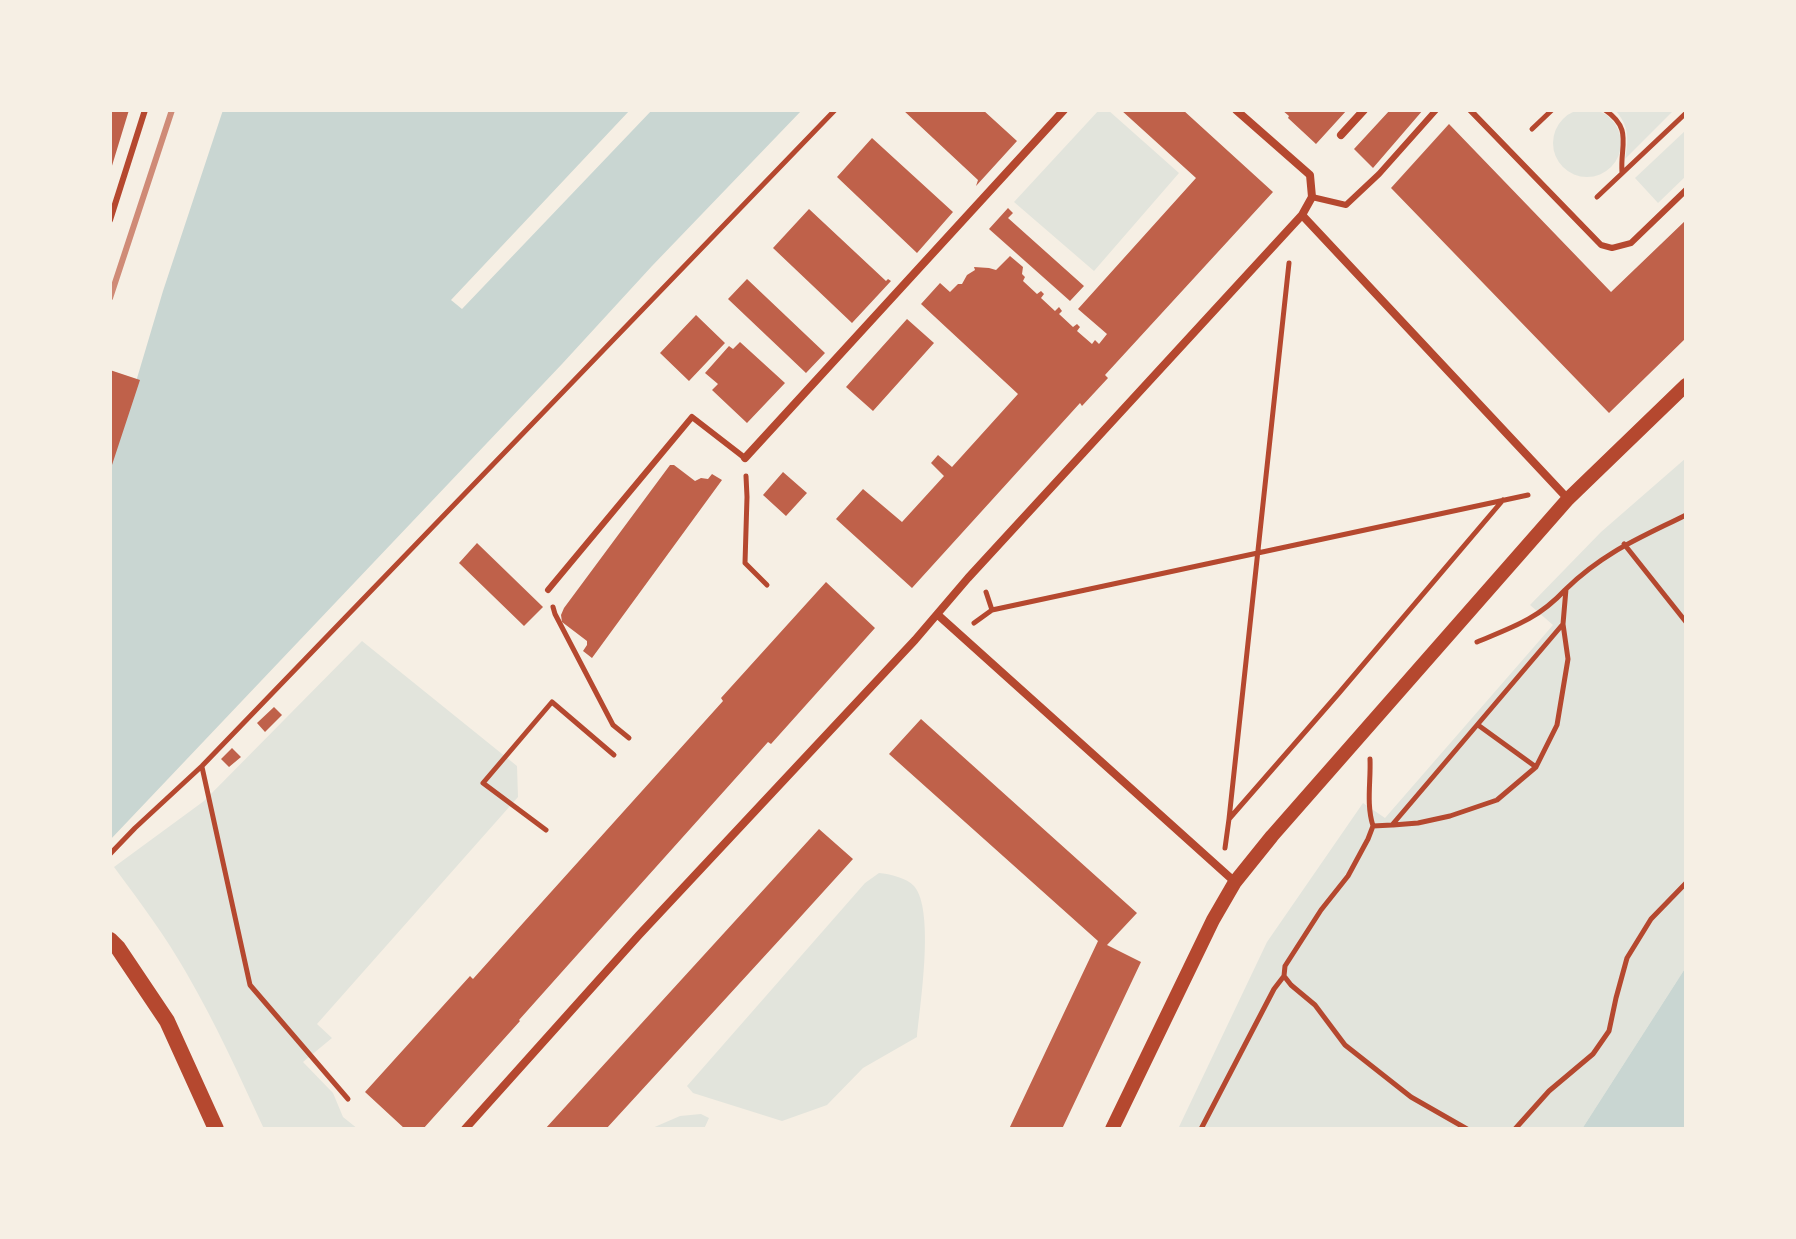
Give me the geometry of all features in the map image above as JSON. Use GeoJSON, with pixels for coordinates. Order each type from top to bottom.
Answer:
{"type":"FeatureCollection","features":[{"type":"Feature","properties":{"kind":"main road"},"geometry":{"type":"LineString","coordinates":[[114,944],[167,1021],[216,1129]]}},
{"type":"Feature","properties":{"kind":"street"},"geometry":{"type":"LineString","coordinates":[[745,458],[1064,110]]}},
{"type":"Feature","properties":{"kind":"street"},"geometry":{"type":"LineString","coordinates":[[465,1129],[639,935],[938,615],[968,578],[1302,215],[1312,197],[1310,175],[1236,110]]}},
{"type":"Feature","properties":{"kind":"street"},"geometry":{"type":"LineString","coordinates":[[1341,135],[1364,110]]}},
{"type":"Feature","properties":{"kind":"street"},"geometry":{"type":"LineString","coordinates":[[1302,215],[1568,499]]}},
{"type":"Feature","properties":{"kind":"street"},"geometry":{"type":"LineString","coordinates":[[1112,1129],[1213,920],[1235,882],[1568,499],[1686,385]]}},
{"type":"Feature","properties":{"kind":"street"},"geometry":{"type":"LineString","coordinates":[[938,615],[1235,882]]}},
{"type":"Feature","properties":{"kind":"lane"},"geometry":{"type":"LineString","coordinates":[[110,220],[145,110]]}},
{"type":"Feature","properties":{"kind":"lane"},"geometry":{"type":"LineString","coordinates":[[1312,197],[1346,205],[1379,174],[1436,110]]}},
{"type":"Feature","properties":{"kind":"lane"},"geometry":{"type":"LineString","coordinates":[[1473,111],[1601,245],[1612,248],[1631,243],[1686,190]]}},
{"type":"Feature","properties":{"kind":"lane"},"geometry":{"type":"LineString","coordinates":[[548,590],[692,417],[745,458]]}},
{"type":"Feature","properties":{"kind":"path"},"geometry":{"type":"LineString","coordinates":[[110,854],[202,766],[835,110]]}},
{"type":"Feature","properties":{"kind":"path"},"geometry":{"type":"LineString","coordinates":[[1532,129],[1552,110]]}},
{"type":"Feature","properties":{"kind":"path"},"geometry":{"type":"LineString","coordinates":[[1605,110],[1619,122],[1623,132],[1622,172]]}},
{"type":"Feature","properties":{"kind":"path"},"geometry":{"type":"LineString","coordinates":[[1597,197],[1686,113]]}},
{"type":"Feature","properties":{"kind":"path"},"geometry":{"type":"LineString","coordinates":[[1224,852],[1289,263]]}},
{"type":"Feature","properties":{"kind":"path"},"geometry":{"type":"LineString","coordinates":[[745,458],[745,563],[767,585]]}},
{"type":"Feature","properties":{"kind":"path"},"geometry":{"type":"LineString","coordinates":[[972,624],[992,610],[1528,495]]}},
{"type":"Feature","properties":{"kind":"path"},"geometry":{"type":"LineString","coordinates":[[1229,819],[1504,500]]}},
{"type":"Feature","properties":{"kind":"path"},"geometry":{"type":"LineString","coordinates":[[1477,642],[1526,622],[1549,607],[1584,571],[1624,544],[1686,515]]}},
{"type":"Feature","properties":{"kind":"path"},"geometry":{"type":"LineString","coordinates":[[1624,544],[1686,622]]}},
{"type":"Feature","properties":{"kind":"path"},"geometry":{"type":"LineString","coordinates":[[1373,826],[1418,823],[1497,800],[1536,767],[1557,725],[1568,659],[1563,624],[1566,589]]}},
{"type":"Feature","properties":{"kind":"path"},"geometry":{"type":"LineString","coordinates":[[548,590],[555,614],[613,725],[629,738]]}},
{"type":"Feature","properties":{"kind":"path"},"geometry":{"type":"LineString","coordinates":[[986,592],[992,610]]}},
{"type":"Feature","properties":{"kind":"path"},"geometry":{"type":"LineString","coordinates":[[1392,825],[1563,624]]}},
{"type":"Feature","properties":{"kind":"path"},"geometry":{"type":"LineString","coordinates":[[546,830],[483,783],[552,702],[614,755]]}},
{"type":"Feature","properties":{"kind":"path"},"geometry":{"type":"LineString","coordinates":[[1478,725],[1536,767]]}},
{"type":"Feature","properties":{"kind":"path"},"geometry":{"type":"LineString","coordinates":[[1201,1129],[1274,989],[1284,976],[1285,966],[1321,910],[1348,876],[1368,839],[1373,826],[1369,812],[1370,758]]}},
{"type":"Feature","properties":{"kind":"path"},"geometry":{"type":"LineString","coordinates":[[202,766],[250,985],[348,1099]]}},
{"type":"Feature","properties":{"kind":"path"},"geometry":{"type":"LineString","coordinates":[[1515,1129],[1549,1091],[1593,1054],[1609,1031],[1627,958],[1651,919],[1686,883]]}},
{"type":"Feature","properties":{"kind":"path"},"geometry":{"type":"LineString","coordinates":[[1284,976],[1315,1005],[1345,1045],[1411,1097],[1467,1129]]}},
{"type":"Feature","properties":{"kind":"shaded area"},"geometry":{"type":"Polygon","coordinates":[[[1580,109],[1594,109],[1606,114],[1616,124],[1621,143],[1616,162],[1606,172],[1594,177],[1580,177],[1568,172],[1558,162],[1553,150],[1553,136],[1558,124],[1568,114],[1580,109]]]}},
{"type":"Feature","properties":{"kind":"shaded area"},"geometry":{"type":"Polygon","coordinates":[[[223,110],[630,110],[451,300],[462,309],[652,110],[802,110],[110,840],[110,469],[163,291],[223,110]]]}},
{"type":"Feature","properties":{"kind":"shaded area"},"geometry":{"type":"Polygon","coordinates":[[[1099,110],[1108,110],[1179,173],[1094,271],[1014,202],[1099,110]]]}},
{"type":"Feature","properties":{"kind":"shaded area"},"geometry":{"type":"Polygon","coordinates":[[[1615,110],[1674,110],[1625,159],[1627,133],[1615,110]]]}},
{"type":"Feature","properties":{"kind":"shaded area"},"geometry":{"type":"Polygon","coordinates":[[[1686,130],[1686,176],[1658,203],[1635,178],[1686,130]]]}},
{"type":"Feature","properties":{"kind":"shaded area"},"geometry":{"type":"Polygon","coordinates":[[[1686,458],[1686,967],[1582,1129],[1178,1129],[1267,942],[1363,803],[1385,818],[1553,625],[1530,605],[1601,532],[1686,458]]]}},
{"type":"Feature","properties":{"kind":"shaded area"},"geometry":{"type":"Polygon","coordinates":[[[362,641],[517,766],[518,797],[317,1024],[332,1038],[303,1062],[333,1093],[343,1117],[358,1129],[264,1129],[218,1031],[187,974],[162,933],[114,867],[204,801],[362,641]]]}},
{"type":"Feature","properties":{"kind":"shaded area"},"geometry":{"type":"Polygon","coordinates":[[[879,873],[893,875],[914,886],[924,915],[924,958],[917,1037],[863,1068],[827,1105],[782,1121],[693,1093],[687,1086],[865,883],[879,873]]]}},
{"type":"Feature","properties":{"kind":"shaded area"},"geometry":{"type":"Polygon","coordinates":[[[1686,967],[1686,1129],[1582,1129],[1686,967]]]}},
{"type":"Feature","properties":{"kind":"shaded area"},"geometry":{"type":"Polygon","coordinates":[[[701,1114],[709,1118],[704,1129],[650,1129],[680,1116],[701,1114]]]}},
{"type":"Feature","properties":{"kind":"building"},"geometry":{"type":"Polygon","coordinates":[[[110,110],[129,110],[111,169],[110,169],[110,110]]]}},
{"type":"Feature","properties":{"kind":"building"},"geometry":{"type":"Polygon","coordinates":[[[903,110],[983,110],[1017,141],[976,186],[978,180],[903,110]]]}},
{"type":"Feature","properties":{"kind":"building"},"geometry":{"type":"Polygon","coordinates":[[[1121,110],[1183,110],[1273,192],[1105,375],[1108,378],[1082,406],[1080,403],[912,588],[836,519],[863,489],[902,522],[944,476],[931,463],[938,455],[952,467],[1018,394],[921,304],[940,283],[950,292],[962,284],[967,275],[975,270],[974,267],[996,270],[1010,256],[1023,267],[1023,281],[1037,294],[1041,291],[1044,294],[1041,298],[1055,311],[1059,307],[1062,311],[1059,314],[1073,327],[1077,324],[1080,327],[1077,331],[1092,344],[1095,340],[1099,344],[1107,334],[1078,309],[1196,178],[1121,110]]]}},
{"type":"Feature","properties":{"kind":"building"},"geometry":{"type":"Polygon","coordinates":[[[1282,110],[1347,110],[1316,144],[1282,110]]]}},
{"type":"Feature","properties":{"kind":"building"},"geometry":{"type":"Polygon","coordinates":[[[1390,110],[1423,110],[1373,168],[1354,149],[1390,110]]]}},
{"type":"Feature","properties":{"kind":"building"},"geometry":{"type":"Polygon","coordinates":[[[1449,124],[1611,292],[1686,220],[1686,338],[1609,413],[1391,188],[1449,124]]]}},
{"type":"Feature","properties":{"kind":"building"},"geometry":{"type":"Polygon","coordinates":[[[872,138],[953,212],[917,253],[837,177],[872,138]]]}},
{"type":"Feature","properties":{"kind":"building"},"geometry":{"type":"Polygon","coordinates":[[[1008,208],[1013,213],[1008,218],[1084,286],[1070,301],[989,229],[1008,208]]]}},
{"type":"Feature","properties":{"kind":"building"},"geometry":{"type":"Polygon","coordinates":[[[809,209],[886,281],[891,281],[852,323],[773,248],[809,209]]]}},
{"type":"Feature","properties":{"kind":"building"},"geometry":{"type":"Polygon","coordinates":[[[747,279],[825,353],[806,373],[728,299],[747,279]]]}},
{"type":"Feature","properties":{"kind":"building"},"geometry":{"type":"Polygon","coordinates":[[[696,315],[725,343],[689,381],[660,353],[696,315]]]}},
{"type":"Feature","properties":{"kind":"building"},"geometry":{"type":"Polygon","coordinates":[[[907,319],[934,343],[873,411],[846,387],[907,319]]]}},
{"type":"Feature","properties":{"kind":"building"},"geometry":{"type":"Polygon","coordinates":[[[740,342],[785,383],[747,423],[712,390],[718,384],[705,373],[729,346],[733,349],[740,342]]]}},
{"type":"Feature","properties":{"kind":"building"},"geometry":{"type":"Polygon","coordinates":[[[110,370],[140,380],[111,468],[110,468],[110,370]]]}},
{"type":"Feature","properties":{"kind":"building"},"geometry":{"type":"Polygon","coordinates":[[[670,465],[695,481],[708,479],[712,474],[722,480],[592,658],[583,651],[587,641],[562,622],[561,615],[670,465]]]}},
{"type":"Feature","properties":{"kind":"building"},"geometry":{"type":"Polygon","coordinates":[[[783,472],[807,493],[786,516],[763,495],[783,472]]]}},
{"type":"Feature","properties":{"kind":"building"},"geometry":{"type":"Polygon","coordinates":[[[477,543],[543,607],[524,626],[459,563],[477,543]]]}},
{"type":"Feature","properties":{"kind":"building"},"geometry":{"type":"Polygon","coordinates":[[[826,582],[875,628],[771,744],[768,742],[423,1129],[405,1129],[365,1092],[470,976],[473,979],[826,582]]]}},
{"type":"Feature","properties":{"kind":"building"},"geometry":{"type":"Polygon","coordinates":[[[274,707],[282,715],[265,732],[257,723],[274,707]]]}},
{"type":"Feature","properties":{"kind":"building"},"geometry":{"type":"Polygon","coordinates":[[[921,719],[1137,913],[1107,945],[1141,962],[1062,1129],[1009,1129],[1098,941],[889,754],[921,719]]]}},
{"type":"Feature","properties":{"kind":"building"},"geometry":{"type":"Polygon","coordinates":[[[232,748],[241,757],[229,767],[221,759],[232,748]]]}},
{"type":"Feature","properties":{"kind":"building"},"geometry":{"type":"Polygon","coordinates":[[[819,829],[853,859],[794,924],[606,1129],[545,1129],[819,829]]]}},
{"type":"Feature","properties":{"kind":"railway"},"geometry":{"type":"LineString","coordinates":[[110,298],[172,110]]}}]}
